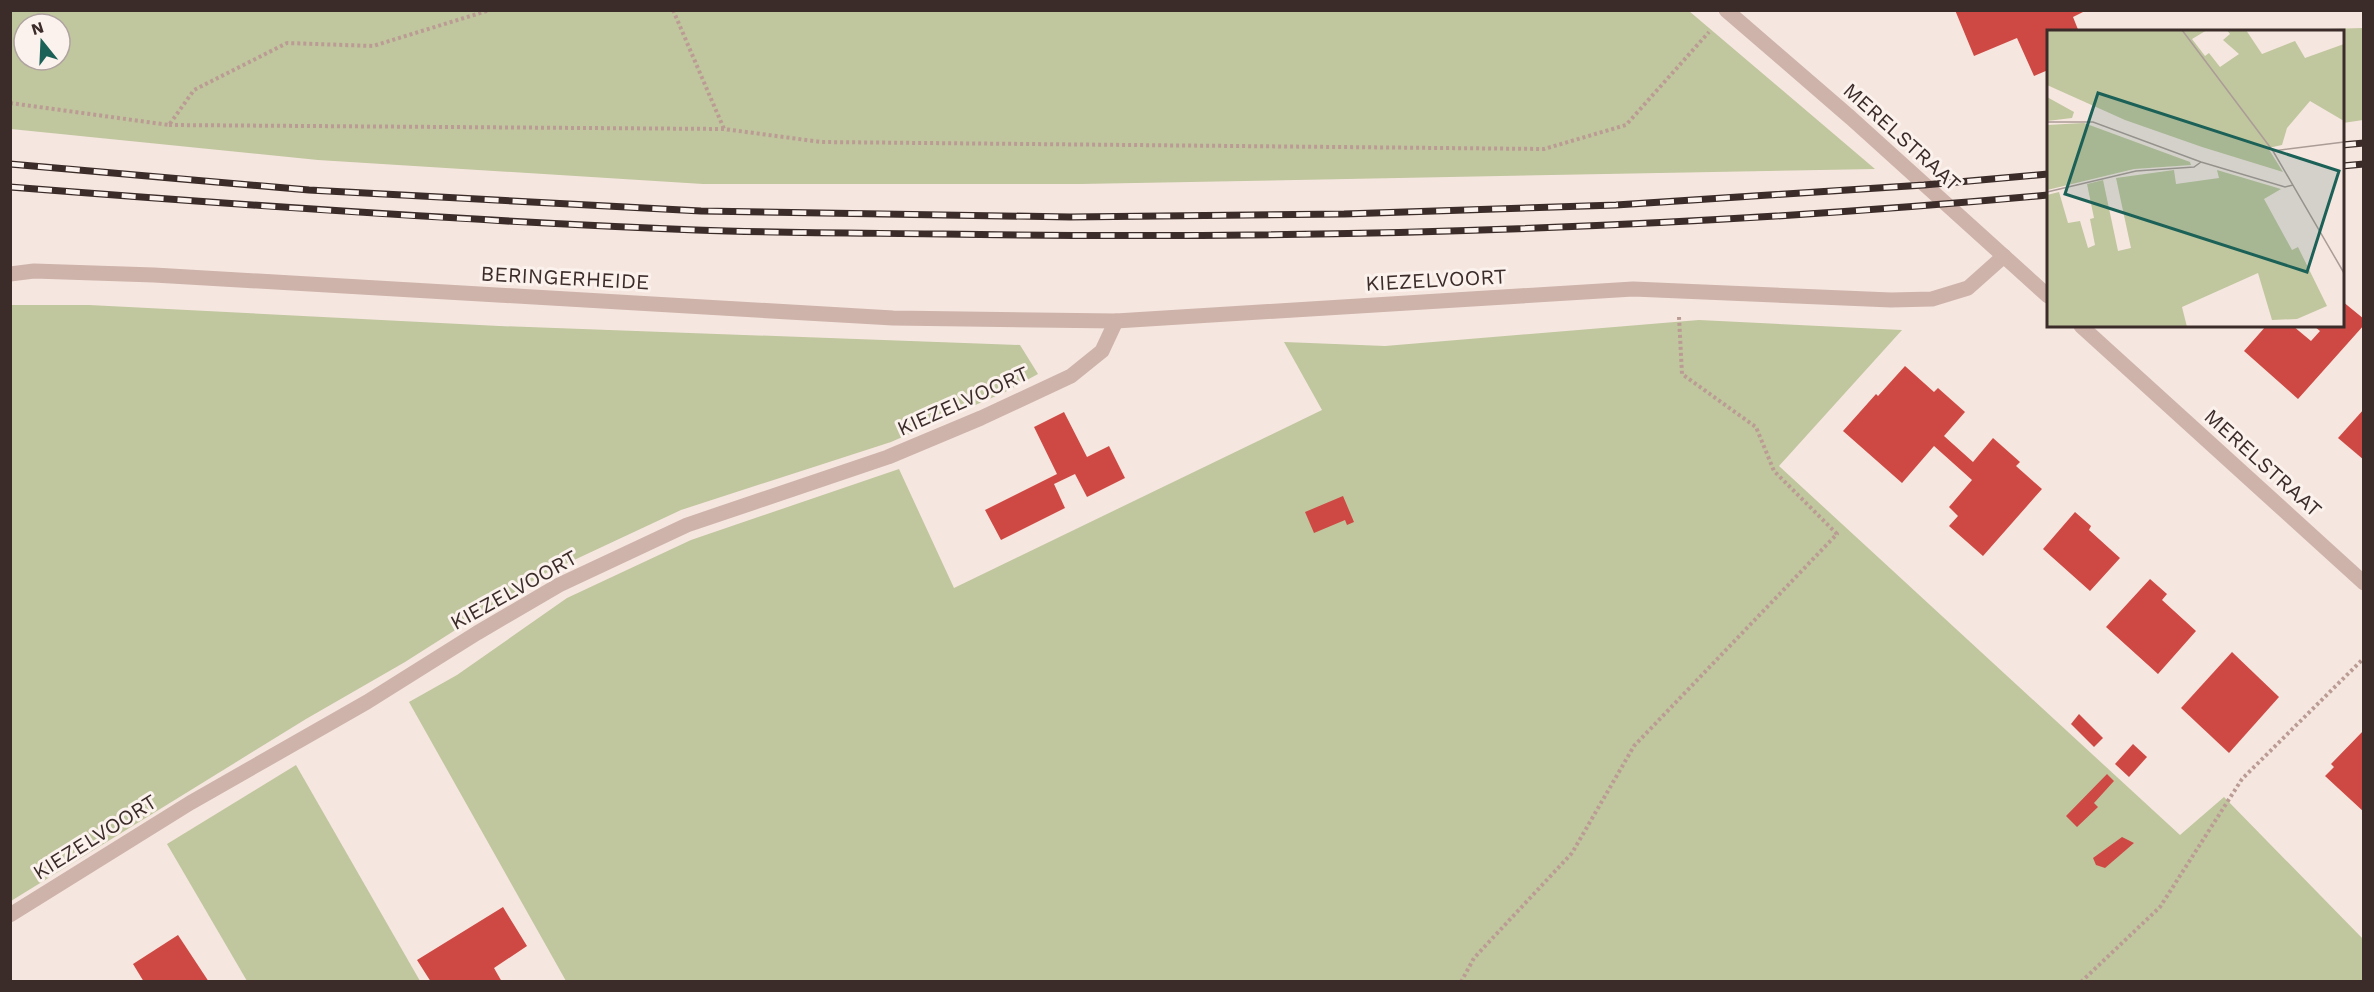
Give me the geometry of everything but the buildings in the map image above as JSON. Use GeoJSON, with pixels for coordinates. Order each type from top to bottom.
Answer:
{"type":"FeatureCollection","features":[{"type":"Feature","properties":{"kind":"street","name":"MERELSTRAAT"},"geometry":{"type":"LineString","coordinates":[[1727,11],[1851,118],[2047,294]]}},
{"type":"Feature","properties":{"kind":"street","name":"KIEZELVOORT"},"geometry":{"type":"LineString","coordinates":[[10,915],[190,803],[367,702],[559,585],[687,525],[888,457],[981,418],[1071,376],[1102,351],[1116,321],[1633,289],[1891,300],[1932,299],[1968,288],[2004,256]]}},
{"type":"Feature","properties":{"kind":"street","name":"BERINGERHEIDE"},"geometry":{"type":"LineString","coordinates":[[10,274],[34,271],[154,274],[893,318],[1116,321]]}},
{"type":"Feature","properties":{"kind":"street","name":"MERELSTRAAT"},"geometry":{"type":"LineString","coordinates":[[2081,327],[2364,583]]}},
{"type":"Feature","properties":{"kind":"path"},"geometry":{"type":"LineString","coordinates":[[169,125],[194,90],[287,43],[372,46],[490,10]]}},
{"type":"Feature","properties":{"kind":"path"},"geometry":{"type":"LineString","coordinates":[[673,10],[724,129]]}},
{"type":"Feature","properties":{"kind":"path"},"geometry":{"type":"LineString","coordinates":[[10,103],[169,125],[724,129],[821,142],[1544,149],[1626,125],[1727,11]]}},
{"type":"Feature","properties":{"kind":"path"},"geometry":{"type":"LineString","coordinates":[[1461,981],[1474,958],[1572,853],[1634,746],[1837,534],[1774,471],[1756,427],[1682,374],[1678,291]]}},
{"type":"Feature","properties":{"kind":"path"},"geometry":{"type":"LineString","coordinates":[[2081,981],[2160,907],[2242,779],[2364,658]]}},
{"type":"Feature","properties":{"kind":"green space"},"geometry":{"type":"Polygon","coordinates":[[[10,11],[1689,11],[1875,169],[1080,184],[703,184],[318,160],[11,129],[10,11]]]}},
{"type":"Feature","properties":{"kind":"green space"},"geometry":{"type":"Polygon","coordinates":[[[2363,28],[2363,120],[2344,123],[2344,30],[2294,30],[2363,28]]]}},
{"type":"Feature","properties":{"kind":"green space"},"geometry":{"type":"Polygon","coordinates":[[[11,305],[89,305],[499,326],[1020,345],[1038,374],[1005,392],[891,442],[681,510],[542,575],[405,662],[306,719],[11,901],[11,305]]]}},
{"type":"Feature","properties":{"kind":"green space"},"geometry":{"type":"Polygon","coordinates":[[[1699,320],[1902,330],[1779,466],[2180,835],[2224,797],[2363,939],[2363,981],[566,981],[409,702],[457,675],[567,598],[691,540],[899,469],[954,588],[1322,410],[1284,342],[1385,346],[1699,320]]]}},
{"type":"Feature","properties":{"kind":"green space"},"geometry":{"type":"Polygon","coordinates":[[[296,765],[420,981],[247,981],[167,844],[296,765]]]}},
{"type":"Feature","properties":{"kind":"railway"},"geometry":{"type":"LineString","coordinates":[[2344,145],[2364,143]]}},
{"type":"Feature","properties":{"kind":"railway"},"geometry":{"type":"LineString","coordinates":[[10,164],[309,190],[701,211],[1070,217],[1344,214],[1616,205],[1924,185],[2047,174]]}},
{"type":"Feature","properties":{"kind":"railway"},"geometry":{"type":"LineString","coordinates":[[2344,166],[2364,164]]}},
{"type":"Feature","properties":{"kind":"railway"},"geometry":{"type":"LineString","coordinates":[[10,187],[353,212],[696,230],[1080,235],[1496,230],[1772,216],[2047,195]]}}]}
